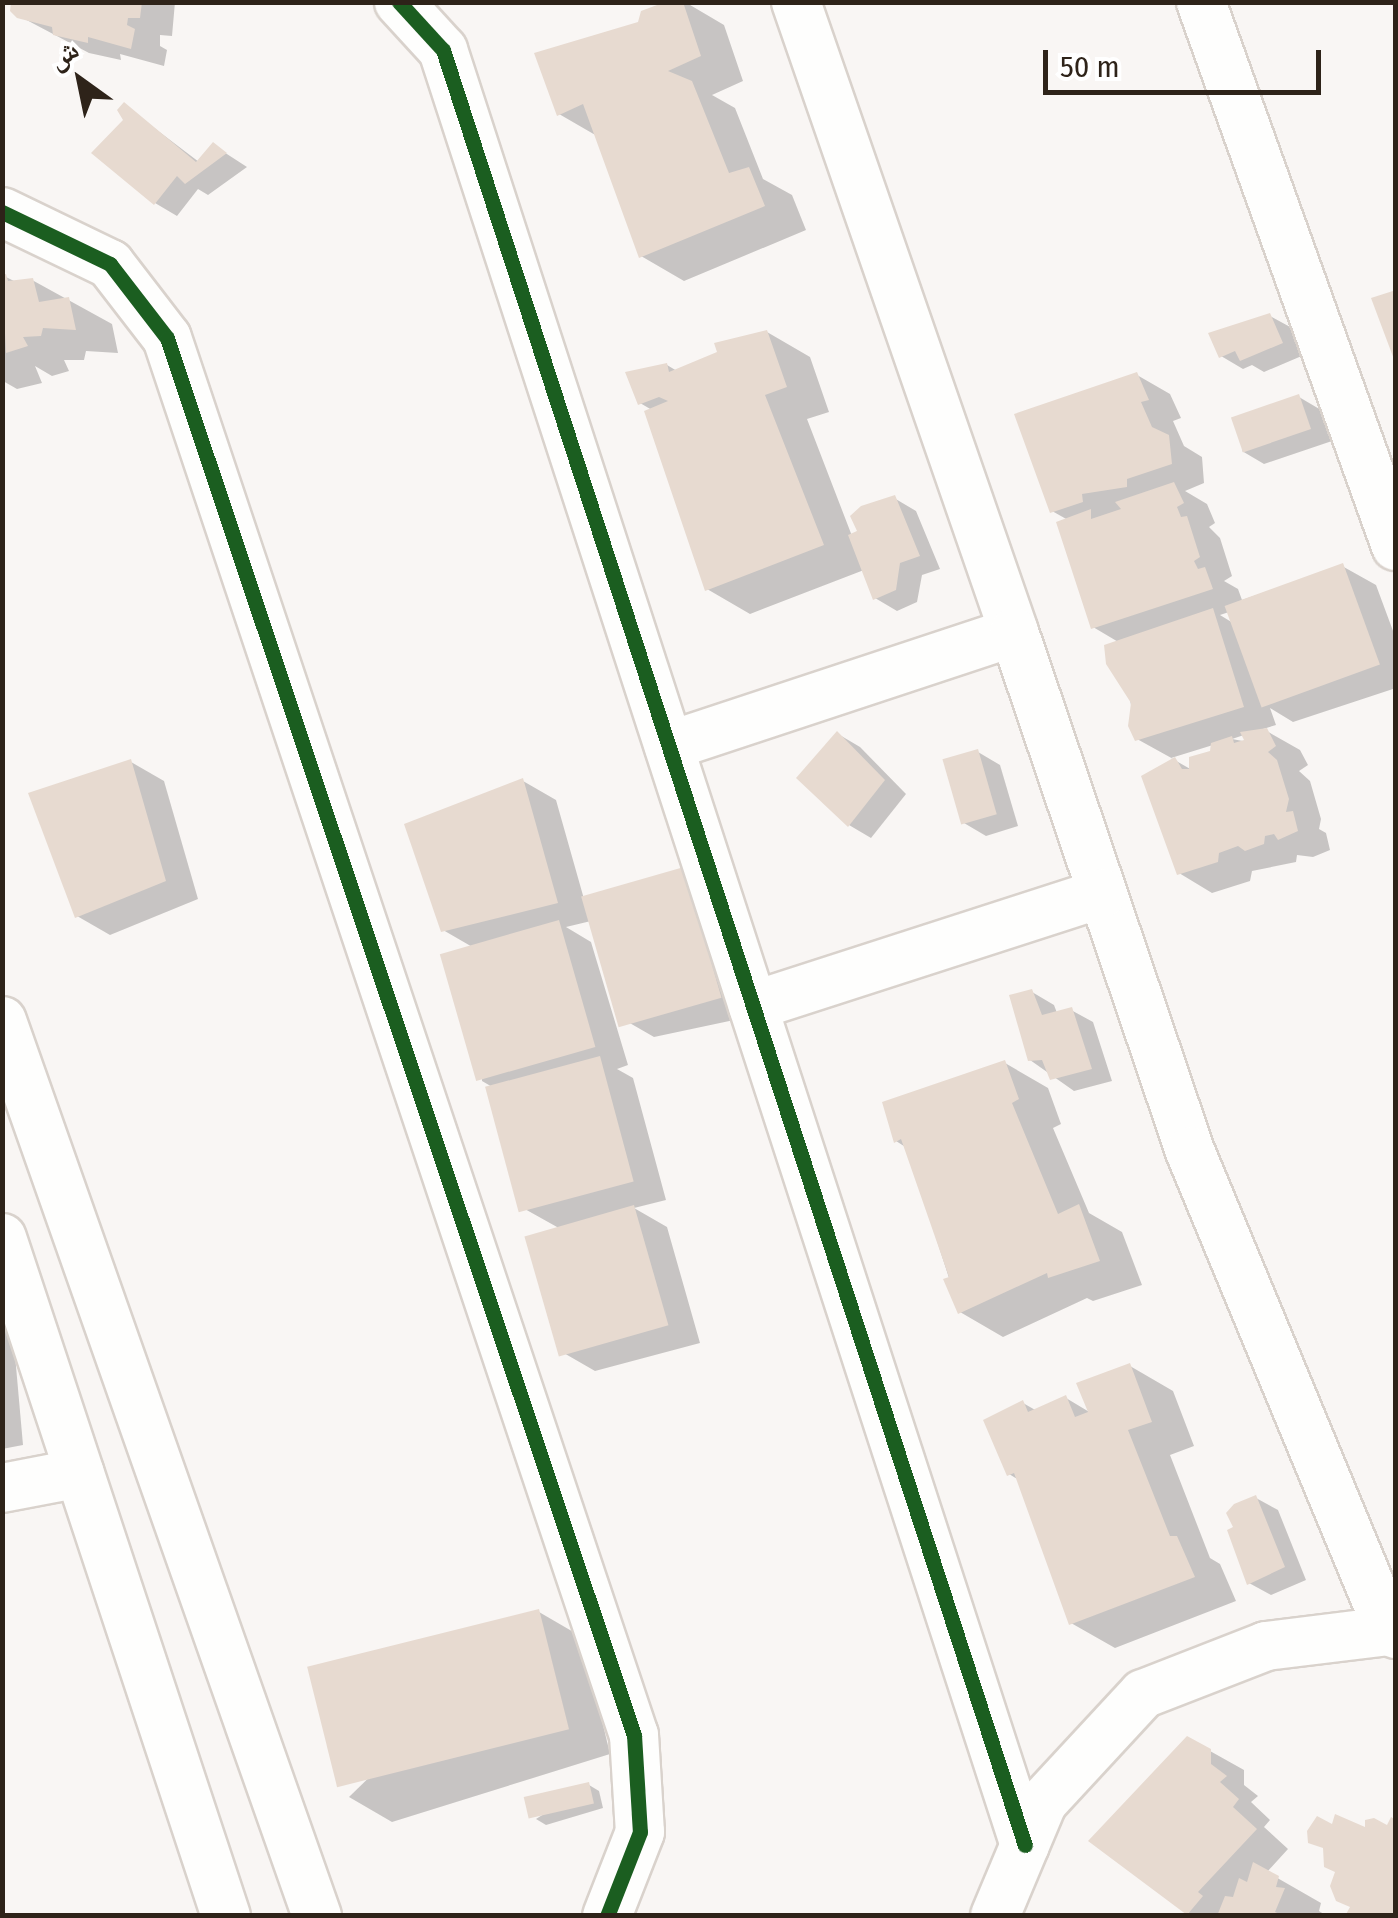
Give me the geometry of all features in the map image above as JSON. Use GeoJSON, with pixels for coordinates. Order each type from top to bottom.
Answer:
{"type":"FeatureCollection","features":[{"type":"Feature","properties":{"kind":"street"},"geometry":{"type":"LineString","coordinates":[[399,2],[443,50],[1024,1845]]}},
{"type":"Feature","properties":{"kind":"street"},"geometry":{"type":"LineString","coordinates":[[796,2],[1190,1151],[1392,1632],[1266,1646],[1143,1694],[1043,1802],[995,1916]]}},
{"type":"Feature","properties":{"kind":"street"},"geometry":{"type":"LineString","coordinates":[[1201,2],[1396,546]]}},
{"type":"Feature","properties":{"kind":"street"},"geometry":{"type":"LineString","coordinates":[[2,212],[110,264],[167,338],[634,1735],[640,1832],[607,1916]]}},
{"type":"Feature","properties":{"kind":"street"},"geometry":{"type":"LineString","coordinates":[[669,746],[1014,632]]}},
{"type":"Feature","properties":{"kind":"street"},"geometry":{"type":"LineString","coordinates":[[753,1006],[1102,893]]}},
{"type":"Feature","properties":{"kind":"street"},"geometry":{"type":"LineString","coordinates":[[2,1021],[317,1916]]}},
{"type":"Feature","properties":{"kind":"street"},"geometry":{"type":"LineString","coordinates":[[2,1238],[226,1916]]}},
{"type":"Feature","properties":{"kind":"street"},"geometry":{"type":"LineString","coordinates":[[2,1488],[80,1473]]}},
{"type":"Feature","properties":{"kind":"building"},"geometry":{"type":"Polygon","coordinates":[[[11,2],[142,2],[140,18],[128,18],[127,25],[135,29],[131,49],[88,37],[88,43],[53,35],[52,27],[17,18],[10,11],[11,2]]]}},
{"type":"Feature","properties":{"kind":"building"},"geometry":{"type":"Polygon","coordinates":[[[665,2],[683,2],[701,56],[668,71],[692,81],[729,173],[749,167],[765,206],[639,258],[583,104],[557,116],[534,53],[638,22],[641,11],[665,2]]]}},
{"type":"Feature","properties":{"kind":"building"},"geometry":{"type":"Polygon","coordinates":[[[124,102],[196,162],[213,142],[227,153],[185,184],[177,176],[154,205],[91,153],[123,120],[117,110],[124,102]]]}},
{"type":"Feature","properties":{"kind":"building"},"geometry":{"type":"Polygon","coordinates":[[[6,274],[8,281],[33,278],[39,302],[69,297],[76,330],[43,328],[41,336],[23,337],[28,346],[6,353],[2,275],[6,274]]]}},
{"type":"Feature","properties":{"kind":"building"},"geometry":{"type":"Polygon","coordinates":[[[1396,290],[1396,362],[1395,362],[1371,298],[1396,290]]]}},
{"type":"Feature","properties":{"kind":"building"},"geometry":{"type":"Polygon","coordinates":[[[1270,313],[1283,343],[1240,361],[1235,351],[1219,358],[1208,333],[1270,313]]]}},
{"type":"Feature","properties":{"kind":"building"},"geometry":{"type":"Polygon","coordinates":[[[767,330],[787,387],[765,395],[824,545],[705,591],[644,411],[668,401],[659,397],[638,405],[625,372],[667,363],[669,372],[717,352],[714,343],[767,330]]]}},
{"type":"Feature","properties":{"kind":"building"},"geometry":{"type":"Polygon","coordinates":[[[1137,372],[1149,400],[1141,402],[1152,427],[1169,435],[1172,464],[1127,479],[1127,487],[1082,494],[1083,502],[1050,513],[1014,414],[1137,372]]]}},
{"type":"Feature","properties":{"kind":"building"},"geometry":{"type":"Polygon","coordinates":[[[1299,394],[1311,429],[1243,452],[1231,417],[1299,394]]]}},
{"type":"Feature","properties":{"kind":"building"},"geometry":{"type":"Polygon","coordinates":[[[1174,482],[1184,503],[1177,507],[1181,517],[1187,516],[1200,557],[1194,561],[1198,569],[1205,567],[1213,589],[1091,629],[1056,522],[1091,509],[1091,519],[1121,509],[1115,502],[1174,482]]]}},
{"type":"Feature","properties":{"kind":"building"},"geometry":{"type":"Polygon","coordinates":[[[895,495],[920,556],[900,563],[896,590],[873,600],[848,535],[857,531],[850,516],[861,506],[895,495]]]}},
{"type":"Feature","properties":{"kind":"building"},"geometry":{"type":"Polygon","coordinates":[[[1343,563],[1380,664],[1262,708],[1225,606],[1343,563]]]}},
{"type":"Feature","properties":{"kind":"building"},"geometry":{"type":"Polygon","coordinates":[[[1213,608],[1244,707],[1135,741],[1128,726],[1131,703],[1106,664],[1104,645],[1213,608]]]}},
{"type":"Feature","properties":{"kind":"building"},"geometry":{"type":"Polygon","coordinates":[[[1267,728],[1276,746],[1268,752],[1277,760],[1289,799],[1286,812],[1293,811],[1298,831],[1278,840],[1274,834],[1265,836],[1264,844],[1245,851],[1238,846],[1219,853],[1218,862],[1177,875],[1141,776],[1175,757],[1182,769],[1189,769],[1189,757],[1210,751],[1211,743],[1232,736],[1234,743],[1244,740],[1240,732],[1267,728]]]}},
{"type":"Feature","properties":{"kind":"building"},"geometry":{"type":"Polygon","coordinates":[[[837,731],[885,780],[848,827],[796,778],[837,731]]]}},
{"type":"Feature","properties":{"kind":"building"},"geometry":{"type":"Polygon","coordinates":[[[978,749],[997,814],[961,825],[942,759],[978,749]]]}},
{"type":"Feature","properties":{"kind":"building"},"geometry":{"type":"Polygon","coordinates":[[[131,759],[166,881],[75,918],[28,793],[131,759]]]}},
{"type":"Feature","properties":{"kind":"building"},"geometry":{"type":"Polygon","coordinates":[[[523,778],[558,903],[441,932],[404,824],[523,778]]]}},
{"type":"Feature","properties":{"kind":"building"},"geometry":{"type":"Polygon","coordinates":[[[684,867],[721,998],[619,1027],[581,896],[684,867]]]}},
{"type":"Feature","properties":{"kind":"building"},"geometry":{"type":"Polygon","coordinates":[[[559,920],[595,1047],[476,1081],[440,954],[559,920]]]}},
{"type":"Feature","properties":{"kind":"building"},"geometry":{"type":"Polygon","coordinates":[[[1032,989],[1042,1015],[1072,1007],[1092,1069],[1050,1080],[1042,1060],[1028,1061],[1009,995],[1032,989]]]}},
{"type":"Feature","properties":{"kind":"building"},"geometry":{"type":"Polygon","coordinates":[[[600,1056],[634,1182],[519,1212],[485,1087],[600,1056]]]}},
{"type":"Feature","properties":{"kind":"building"},"geometry":{"type":"Polygon","coordinates":[[[1005,1060],[1019,1099],[1012,1103],[1058,1214],[1079,1204],[1100,1261],[1048,1278],[1047,1273],[958,1314],[943,1279],[949,1277],[901,1139],[894,1143],[882,1102],[1005,1060]]]}},
{"type":"Feature","properties":{"kind":"building"},"geometry":{"type":"Polygon","coordinates":[[[634,1205],[668,1325],[559,1357],[524,1236],[634,1205]]]}},
{"type":"Feature","properties":{"kind":"building"},"geometry":{"type":"Polygon","coordinates":[[[1130,1363],[1152,1422],[1128,1430],[1170,1536],[1177,1536],[1195,1577],[1069,1625],[1014,1473],[1007,1476],[983,1420],[1023,1400],[1028,1412],[1066,1395],[1075,1417],[1088,1412],[1076,1383],[1130,1363]]]}},
{"type":"Feature","properties":{"kind":"building"},"geometry":{"type":"Polygon","coordinates":[[[1256,1495],[1285,1567],[1247,1585],[1227,1530],[1233,1527],[1226,1513],[1234,1504],[1256,1495]]]}},
{"type":"Feature","properties":{"kind":"building"},"geometry":{"type":"Polygon","coordinates":[[[539,1609],[569,1729],[337,1787],[307,1667],[539,1609]]]}},
{"type":"Feature","properties":{"kind":"building"},"geometry":{"type":"Polygon","coordinates":[[[1187,1736],[1211,1749],[1211,1764],[1227,1776],[1220,1782],[1239,1799],[1233,1807],[1257,1829],[1198,1892],[1203,1896],[1187,1915],[1088,1841],[1187,1736]]]}},
{"type":"Feature","properties":{"kind":"building"},"geometry":{"type":"Polygon","coordinates":[[[589,1782],[594,1803],[529,1819],[524,1797],[589,1782]]]}},
{"type":"Feature","properties":{"kind":"building"},"geometry":{"type":"Polygon","coordinates":[[[1335,1814],[1365,1827],[1365,1820],[1374,1818],[1387,1825],[1391,1817],[1396,1820],[1396,1916],[1345,1916],[1350,1907],[1336,1901],[1330,1886],[1335,1872],[1324,1867],[1323,1848],[1308,1843],[1307,1831],[1317,1816],[1332,1824],[1335,1814]]]}},
{"type":"Feature","properties":{"kind":"building"},"geometry":{"type":"Polygon","coordinates":[[[1253,1862],[1279,1876],[1276,1887],[1285,1888],[1275,1912],[1284,1916],[1217,1916],[1225,1896],[1233,1897],[1239,1878],[1247,1882],[1253,1862]]]}},
{"type":"Feature","properties":{"kind":"cycle path"},"geometry":{"type":"LineString","coordinates":[[399,2],[443,50],[1025,1845]]}},
{"type":"Feature","properties":{"kind":"cycle path"},"geometry":{"type":"LineString","coordinates":[[2,212],[110,264],[167,338],[634,1735],[640,1832],[607,1916]]}}]}
